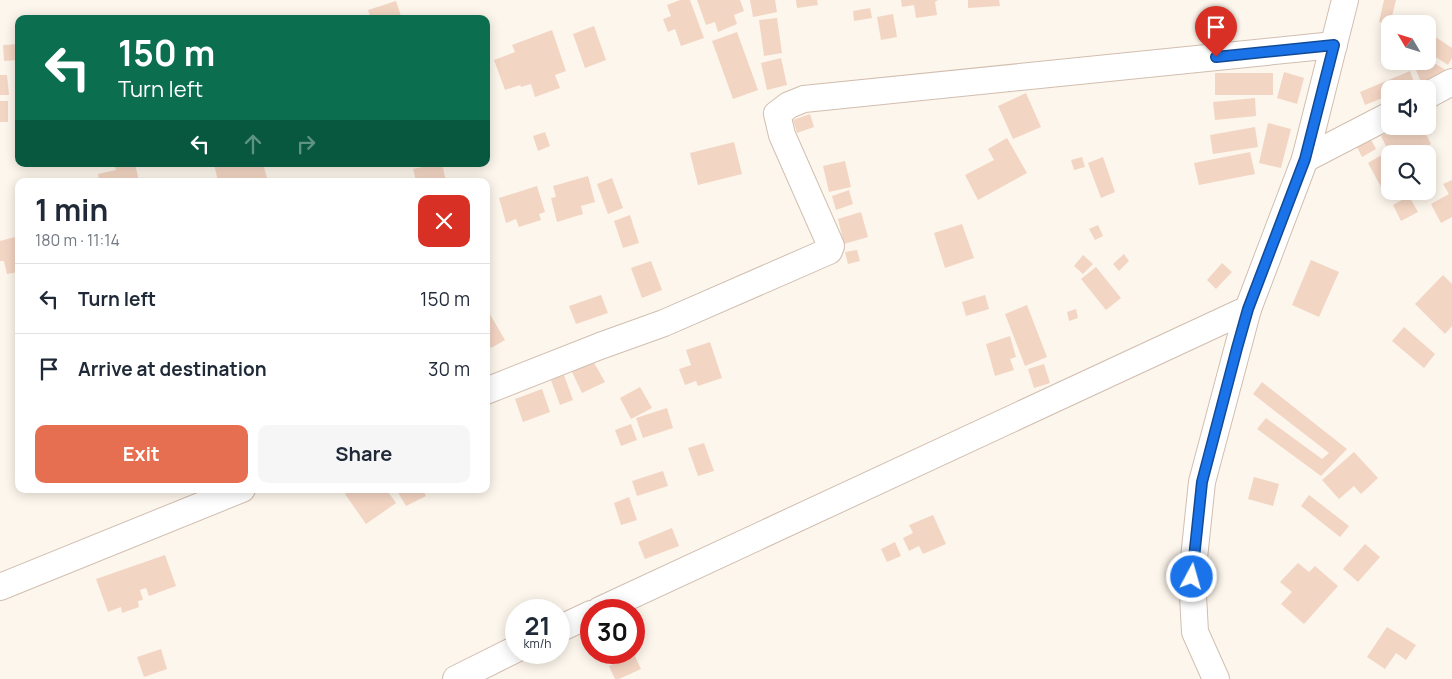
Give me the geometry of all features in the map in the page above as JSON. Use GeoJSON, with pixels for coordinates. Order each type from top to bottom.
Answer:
{"type":"FeatureCollection","features":[{"type":"Feature","properties":{"kind":"street"},"geometry":{"type":"LineString","coordinates":[[1216,679],[1195,632],[1192,577],[1202,482],[1248,309],[1305,159],[1345,0]]}},
{"type":"Feature","properties":{"kind":"street"},"geometry":{"type":"LineString","coordinates":[[490,390],[600,346],[664,323],[829,251],[831,246],[782,135],[777,114],[789,105],[804,99],[1334,45]]}},
{"type":"Feature","properties":{"kind":"street"},"geometry":{"type":"LineString","coordinates":[[1436,91],[1452,82]]}},
{"type":"Feature","properties":{"kind":"street"},"geometry":{"type":"LineString","coordinates":[[1305,159],[1381,120]]}},
{"type":"Feature","properties":{"kind":"street"},"geometry":{"type":"LineString","coordinates":[[624,599],[1248,309]]}},
{"type":"Feature","properties":{"kind":"street"},"geometry":{"type":"LineString","coordinates":[[0,586],[232,493]]}},
{"type":"Feature","properties":{"kind":"street"},"geometry":{"type":"LineString","coordinates":[[456,679],[505,655]]}},
{"type":"Feature","properties":{"kind":"building"},"geometry":{"type":"Polygon","coordinates":[[[680,0],[690,0],[704,38],[681,46],[675,29],[668,32],[663,19],[671,16],[667,5],[680,0]]]}},
{"type":"Feature","properties":{"kind":"building"},"geometry":{"type":"Polygon","coordinates":[[[697,0],[740,0],[744,11],[734,15],[737,24],[718,32],[715,22],[706,25],[697,0]]]}},
{"type":"Feature","properties":{"kind":"building"},"geometry":{"type":"Polygon","coordinates":[[[750,0],[775,0],[777,12],[753,17],[750,0]]]}},
{"type":"Feature","properties":{"kind":"building"},"geometry":{"type":"Polygon","coordinates":[[[796,0],[817,0],[818,5],[797,8],[796,0]]]}},
{"type":"Feature","properties":{"kind":"building"},"geometry":{"type":"Polygon","coordinates":[[[901,0],[938,0],[935,2],[937,15],[916,18],[914,5],[902,7],[901,0]]]}},
{"type":"Feature","properties":{"kind":"building"},"geometry":{"type":"Polygon","coordinates":[[[968,0],[999,0],[1000,6],[968,8],[968,0]]]}},
{"type":"Feature","properties":{"kind":"building"},"geometry":{"type":"Polygon","coordinates":[[[1384,0],[1396,0],[1392,15],[1381,15],[1381,23],[1379,22],[1384,0]]]}},
{"type":"Feature","properties":{"kind":"building"},"geometry":{"type":"Polygon","coordinates":[[[396,1],[401,15],[370,15],[368,10],[396,1]]]}},
{"type":"Feature","properties":{"kind":"building"},"geometry":{"type":"Polygon","coordinates":[[[870,8],[872,18],[854,21],[853,11],[870,8]]]}},
{"type":"Feature","properties":{"kind":"building"},"geometry":{"type":"Polygon","coordinates":[[[893,14],[897,37],[881,40],[877,17],[893,14]]]}},
{"type":"Feature","properties":{"kind":"building"},"geometry":{"type":"Polygon","coordinates":[[[777,18],[782,53],[764,56],[759,20],[777,18]]]}},
{"type":"Feature","properties":{"kind":"building"},"geometry":{"type":"Polygon","coordinates":[[[594,26],[606,60],[585,68],[573,34],[594,26]]]}},
{"type":"Feature","properties":{"kind":"building"},"geometry":{"type":"Polygon","coordinates":[[[552,30],[566,71],[555,75],[560,88],[535,97],[531,84],[505,90],[494,60],[515,52],[512,45],[552,30]]]}},
{"type":"Feature","properties":{"kind":"building"},"geometry":{"type":"Polygon","coordinates":[[[737,32],[758,90],[733,99],[712,41],[737,32]]]}},
{"type":"Feature","properties":{"kind":"building"},"geometry":{"type":"Polygon","coordinates":[[[1436,37],[1452,48],[1452,58],[1448,65],[1436,57],[1436,37]]]}},
{"type":"Feature","properties":{"kind":"building"},"geometry":{"type":"Polygon","coordinates":[[[15,44],[15,60],[4,61],[3,45],[15,44]]]}},
{"type":"Feature","properties":{"kind":"building"},"geometry":{"type":"Polygon","coordinates":[[[781,58],[787,85],[767,90],[761,63],[781,58]]]}},
{"type":"Feature","properties":{"kind":"building"},"geometry":{"type":"Polygon","coordinates":[[[1436,64],[1447,71],[1431,80],[1420,80],[1416,70],[1436,70],[1436,64]]]}},
{"type":"Feature","properties":{"kind":"building"},"geometry":{"type":"Polygon","coordinates":[[[1410,71],[1413,80],[1389,80],[1410,71]]]}},
{"type":"Feature","properties":{"kind":"building"},"geometry":{"type":"Polygon","coordinates":[[[1284,72],[1304,78],[1297,104],[1277,98],[1284,72]]]}},
{"type":"Feature","properties":{"kind":"building"},"geometry":{"type":"Polygon","coordinates":[[[1215,73],[1273,73],[1273,95],[1215,95],[1215,73]]]}},
{"type":"Feature","properties":{"kind":"building"},"geometry":{"type":"Polygon","coordinates":[[[0,75],[7,75],[9,95],[0,95],[0,75]]]}},
{"type":"Feature","properties":{"kind":"building"},"geometry":{"type":"Polygon","coordinates":[[[1381,83],[1381,99],[1365,105],[1360,92],[1381,83]]]}},
{"type":"Feature","properties":{"kind":"building"},"geometry":{"type":"Polygon","coordinates":[[[1026,93],[1041,127],[1013,139],[998,106],[1026,93]]]}},
{"type":"Feature","properties":{"kind":"building"},"geometry":{"type":"Polygon","coordinates":[[[1255,98],[1256,116],[1215,120],[1213,102],[1255,98]]]}},
{"type":"Feature","properties":{"kind":"building"},"geometry":{"type":"Polygon","coordinates":[[[0,101],[8,101],[8,122],[0,122],[0,101]]]}},
{"type":"Feature","properties":{"kind":"building"},"geometry":{"type":"Polygon","coordinates":[[[810,114],[814,127],[797,133],[793,120],[810,114]]]}},
{"type":"Feature","properties":{"kind":"building"},"geometry":{"type":"Polygon","coordinates":[[[1268,123],[1291,129],[1281,168],[1259,163],[1268,123]]]}},
{"type":"Feature","properties":{"kind":"building"},"geometry":{"type":"Polygon","coordinates":[[[1255,127],[1258,147],[1213,154],[1210,135],[1255,127]]]}},
{"type":"Feature","properties":{"kind":"building"},"geometry":{"type":"Polygon","coordinates":[[[545,132],[550,146],[538,151],[533,136],[545,132]]]}},
{"type":"Feature","properties":{"kind":"building"},"geometry":{"type":"Polygon","coordinates":[[[1426,135],[1431,144],[1386,145],[1381,136],[1426,135]]]}},
{"type":"Feature","properties":{"kind":"building"},"geometry":{"type":"Polygon","coordinates":[[[1007,138],[1027,173],[978,200],[965,175],[994,160],[988,149],[1007,138]]]}},
{"type":"Feature","properties":{"kind":"building"},"geometry":{"type":"Polygon","coordinates":[[[1370,138],[1376,149],[1362,157],[1356,145],[1370,138]]]}},
{"type":"Feature","properties":{"kind":"building"},"geometry":{"type":"Polygon","coordinates":[[[734,142],[742,174],[698,185],[690,153],[734,142]]]}},
{"type":"Feature","properties":{"kind":"building"},"geometry":{"type":"Polygon","coordinates":[[[1250,152],[1255,174],[1199,185],[1194,163],[1250,152]]]}},
{"type":"Feature","properties":{"kind":"building"},"geometry":{"type":"Polygon","coordinates":[[[1381,155],[1381,187],[1368,163],[1381,155]]]}},
{"type":"Feature","properties":{"kind":"building"},"geometry":{"type":"Polygon","coordinates":[[[1082,157],[1085,167],[1074,170],[1071,160],[1082,157]]]}},
{"type":"Feature","properties":{"kind":"building"},"geometry":{"type":"Polygon","coordinates":[[[1103,157],[1115,192],[1101,198],[1088,163],[1103,157]]]}},
{"type":"Feature","properties":{"kind":"building"},"geometry":{"type":"Polygon","coordinates":[[[845,161],[851,187],[829,192],[823,166],[845,161]]]}},
{"type":"Feature","properties":{"kind":"building"},"geometry":{"type":"Polygon","coordinates":[[[115,167],[136,167],[138,178],[99,178],[98,174],[116,170],[115,167]]]}},
{"type":"Feature","properties":{"kind":"building"},"geometry":{"type":"Polygon","coordinates":[[[215,167],[264,167],[267,178],[217,178],[215,167]]]}},
{"type":"Feature","properties":{"kind":"building"},"geometry":{"type":"Polygon","coordinates":[[[443,167],[445,178],[415,178],[413,169],[443,167]]]}},
{"type":"Feature","properties":{"kind":"building"},"geometry":{"type":"Polygon","coordinates":[[[588,176],[595,202],[581,206],[583,214],[557,222],[551,198],[556,197],[553,186],[588,176]]]}},
{"type":"Feature","properties":{"kind":"building"},"geometry":{"type":"Polygon","coordinates":[[[612,178],[623,208],[608,214],[597,184],[612,178]]]}},
{"type":"Feature","properties":{"kind":"building"},"geometry":{"type":"Polygon","coordinates":[[[1452,180],[1452,217],[1441,223],[1431,204],[1449,194],[1443,184],[1452,180]]]}},
{"type":"Feature","properties":{"kind":"building"},"geometry":{"type":"Polygon","coordinates":[[[537,186],[545,212],[539,214],[541,220],[519,227],[516,219],[506,223],[499,198],[537,186]]]}},
{"type":"Feature","properties":{"kind":"building"},"geometry":{"type":"Polygon","coordinates":[[[849,190],[853,204],[836,210],[832,196],[849,190]]]}},
{"type":"Feature","properties":{"kind":"building"},"geometry":{"type":"Polygon","coordinates":[[[1402,200],[1411,200],[1418,212],[1401,221],[1393,205],[1402,200]]]}},
{"type":"Feature","properties":{"kind":"building"},"geometry":{"type":"Polygon","coordinates":[[[861,212],[868,237],[844,244],[838,219],[861,212]]]}},
{"type":"Feature","properties":{"kind":"building"},"geometry":{"type":"Polygon","coordinates":[[[630,215],[639,243],[623,248],[614,221],[630,215]]]}},
{"type":"Feature","properties":{"kind":"building"},"geometry":{"type":"Polygon","coordinates":[[[962,224],[974,258],[945,268],[934,233],[962,224]]]}},
{"type":"Feature","properties":{"kind":"building"},"geometry":{"type":"Polygon","coordinates":[[[1098,225],[1103,236],[1095,240],[1089,229],[1098,225]]]}},
{"type":"Feature","properties":{"kind":"building"},"geometry":{"type":"Polygon","coordinates":[[[15,237],[15,273],[7,274],[4,261],[0,261],[0,241],[15,237]]]}},
{"type":"Feature","properties":{"kind":"building"},"geometry":{"type":"Polygon","coordinates":[[[857,250],[860,261],[848,264],[845,252],[857,250]]]}},
{"type":"Feature","properties":{"kind":"building"},"geometry":{"type":"Polygon","coordinates":[[[1124,254],[1129,261],[1119,271],[1113,264],[1124,254]]]}},
{"type":"Feature","properties":{"kind":"building"},"geometry":{"type":"Polygon","coordinates":[[[1083,255],[1093,264],[1083,274],[1074,266],[1083,255]]]}},
{"type":"Feature","properties":{"kind":"building"},"geometry":{"type":"Polygon","coordinates":[[[1311,260],[1339,272],[1319,317],[1292,305],[1311,260]]]}},
{"type":"Feature","properties":{"kind":"building"},"geometry":{"type":"Polygon","coordinates":[[[651,261],[662,290],[642,298],[631,268],[651,261]]]}},
{"type":"Feature","properties":{"kind":"building"},"geometry":{"type":"Polygon","coordinates":[[[1222,263],[1232,272],[1216,289],[1207,280],[1222,263]]]}},
{"type":"Feature","properties":{"kind":"building"},"geometry":{"type":"Polygon","coordinates":[[[1096,267],[1121,298],[1106,310],[1081,279],[1096,267]]]}},
{"type":"Feature","properties":{"kind":"building"},"geometry":{"type":"Polygon","coordinates":[[[1443,275],[1452,284],[1452,326],[1445,334],[1415,304],[1443,275]]]}},
{"type":"Feature","properties":{"kind":"building"},"geometry":{"type":"Polygon","coordinates":[[[601,295],[608,313],[576,324],[569,306],[601,295]]]}},
{"type":"Feature","properties":{"kind":"building"},"geometry":{"type":"Polygon","coordinates":[[[985,295],[989,309],[966,316],[962,302],[985,295]]]}},
{"type":"Feature","properties":{"kind":"building"},"geometry":{"type":"Polygon","coordinates":[[[1027,305],[1047,357],[1025,366],[1005,314],[1027,305]]]}},
{"type":"Feature","properties":{"kind":"building"},"geometry":{"type":"Polygon","coordinates":[[[1076,309],[1078,318],[1069,321],[1067,312],[1076,309]]]}},
{"type":"Feature","properties":{"kind":"building"},"geometry":{"type":"Polygon","coordinates":[[[490,314],[505,340],[491,348],[490,346],[490,314]]]}},
{"type":"Feature","properties":{"kind":"building"},"geometry":{"type":"Polygon","coordinates":[[[1404,327],[1435,354],[1424,368],[1392,341],[1404,327]]]}},
{"type":"Feature","properties":{"kind":"building"},"geometry":{"type":"Polygon","coordinates":[[[1010,336],[1016,357],[1010,359],[1014,370],[995,376],[986,344],[1010,336]]]}},
{"type":"Feature","properties":{"kind":"building"},"geometry":{"type":"Polygon","coordinates":[[[710,342],[722,378],[698,386],[696,381],[685,385],[679,369],[691,365],[686,350],[710,342]]]}},
{"type":"Feature","properties":{"kind":"building"},"geometry":{"type":"Polygon","coordinates":[[[593,361],[605,382],[582,393],[572,372],[593,361]]]}},
{"type":"Feature","properties":{"kind":"building"},"geometry":{"type":"Polygon","coordinates":[[[1044,364],[1050,383],[1034,388],[1028,369],[1044,364]]]}},
{"type":"Feature","properties":{"kind":"building"},"geometry":{"type":"Polygon","coordinates":[[[564,375],[573,400],[560,405],[551,380],[564,375]]]}},
{"type":"Feature","properties":{"kind":"building"},"geometry":{"type":"Polygon","coordinates":[[[1262,382],[1347,449],[1321,476],[1257,429],[1266,418],[1322,459],[1329,453],[1253,394],[1262,382]]]}},
{"type":"Feature","properties":{"kind":"building"},"geometry":{"type":"Polygon","coordinates":[[[640,387],[652,408],[631,419],[620,398],[640,387]]]}},
{"type":"Feature","properties":{"kind":"building"},"geometry":{"type":"Polygon","coordinates":[[[542,389],[550,412],[523,422],[515,399],[542,389]]]}},
{"type":"Feature","properties":{"kind":"building"},"geometry":{"type":"Polygon","coordinates":[[[667,408],[673,428],[643,438],[636,418],[667,408]]]}},
{"type":"Feature","properties":{"kind":"building"},"geometry":{"type":"Polygon","coordinates":[[[631,424],[637,440],[621,446],[615,430],[631,424]]]}},
{"type":"Feature","properties":{"kind":"building"},"geometry":{"type":"Polygon","coordinates":[[[704,443],[714,471],[698,476],[688,448],[704,443]]]}},
{"type":"Feature","properties":{"kind":"building"},"geometry":{"type":"Polygon","coordinates":[[[1354,452],[1378,478],[1361,494],[1354,486],[1339,499],[1322,480],[1354,452]]]}},
{"type":"Feature","properties":{"kind":"building"},"geometry":{"type":"Polygon","coordinates":[[[663,471],[668,486],[637,496],[632,481],[663,471]]]}},
{"type":"Feature","properties":{"kind":"building"},"geometry":{"type":"Polygon","coordinates":[[[1254,477],[1279,484],[1273,506],[1248,499],[1254,477]]]}},
{"type":"Feature","properties":{"kind":"building"},"geometry":{"type":"Polygon","coordinates":[[[389,493],[396,503],[366,524],[345,494],[389,493]]]}},
{"type":"Feature","properties":{"kind":"building"},"geometry":{"type":"Polygon","coordinates":[[[398,493],[424,493],[426,496],[406,506],[398,493]]]}},
{"type":"Feature","properties":{"kind":"building"},"geometry":{"type":"Polygon","coordinates":[[[1309,495],[1349,526],[1340,537],[1301,506],[1309,495]]]}},
{"type":"Feature","properties":{"kind":"building"},"geometry":{"type":"Polygon","coordinates":[[[629,497],[637,520],[621,525],[614,503],[629,497]]]}},
{"type":"Feature","properties":{"kind":"building"},"geometry":{"type":"Polygon","coordinates":[[[933,515],[946,544],[923,554],[919,546],[909,551],[903,538],[913,533],[909,525],[933,515]]]}},
{"type":"Feature","properties":{"kind":"building"},"geometry":{"type":"Polygon","coordinates":[[[672,528],[679,546],[645,559],[638,542],[672,528]]]}},
{"type":"Feature","properties":{"kind":"building"},"geometry":{"type":"Polygon","coordinates":[[[895,542],[901,556],[887,562],[881,549],[895,542]]]}},
{"type":"Feature","properties":{"kind":"building"},"geometry":{"type":"Polygon","coordinates":[[[1365,544],[1380,557],[1358,582],[1343,569],[1365,544]]]}},
{"type":"Feature","properties":{"kind":"building"},"geometry":{"type":"Polygon","coordinates":[[[165,555],[176,586],[149,596],[146,588],[140,590],[143,600],[138,601],[139,607],[122,613],[121,607],[108,612],[96,579],[165,555]]]}},
{"type":"Feature","properties":{"kind":"building"},"geometry":{"type":"Polygon","coordinates":[[[1298,563],[1309,572],[1315,566],[1338,586],[1304,624],[1281,604],[1292,592],[1280,582],[1298,563]]]}},
{"type":"Feature","properties":{"kind":"building"},"geometry":{"type":"Polygon","coordinates":[[[1387,627],[1416,645],[1406,660],[1396,653],[1385,669],[1367,657],[1387,627]]]}},
{"type":"Feature","properties":{"kind":"building"},"geometry":{"type":"Polygon","coordinates":[[[161,649],[167,669],[144,677],[137,657],[161,649]]]}},
{"type":"Feature","properties":{"kind":"building"},"geometry":{"type":"Polygon","coordinates":[[[613,664],[639,664],[641,669],[615,679],[609,666],[613,664]]]}},
{"type":"Feature","properties":{"kind":"route"},"geometry":{"type":"LineString","coordinates":[[1192,577],[1202,482],[1237,348],[1248,309],[1305,159],[1334,45],[1216,57]]}}]}
